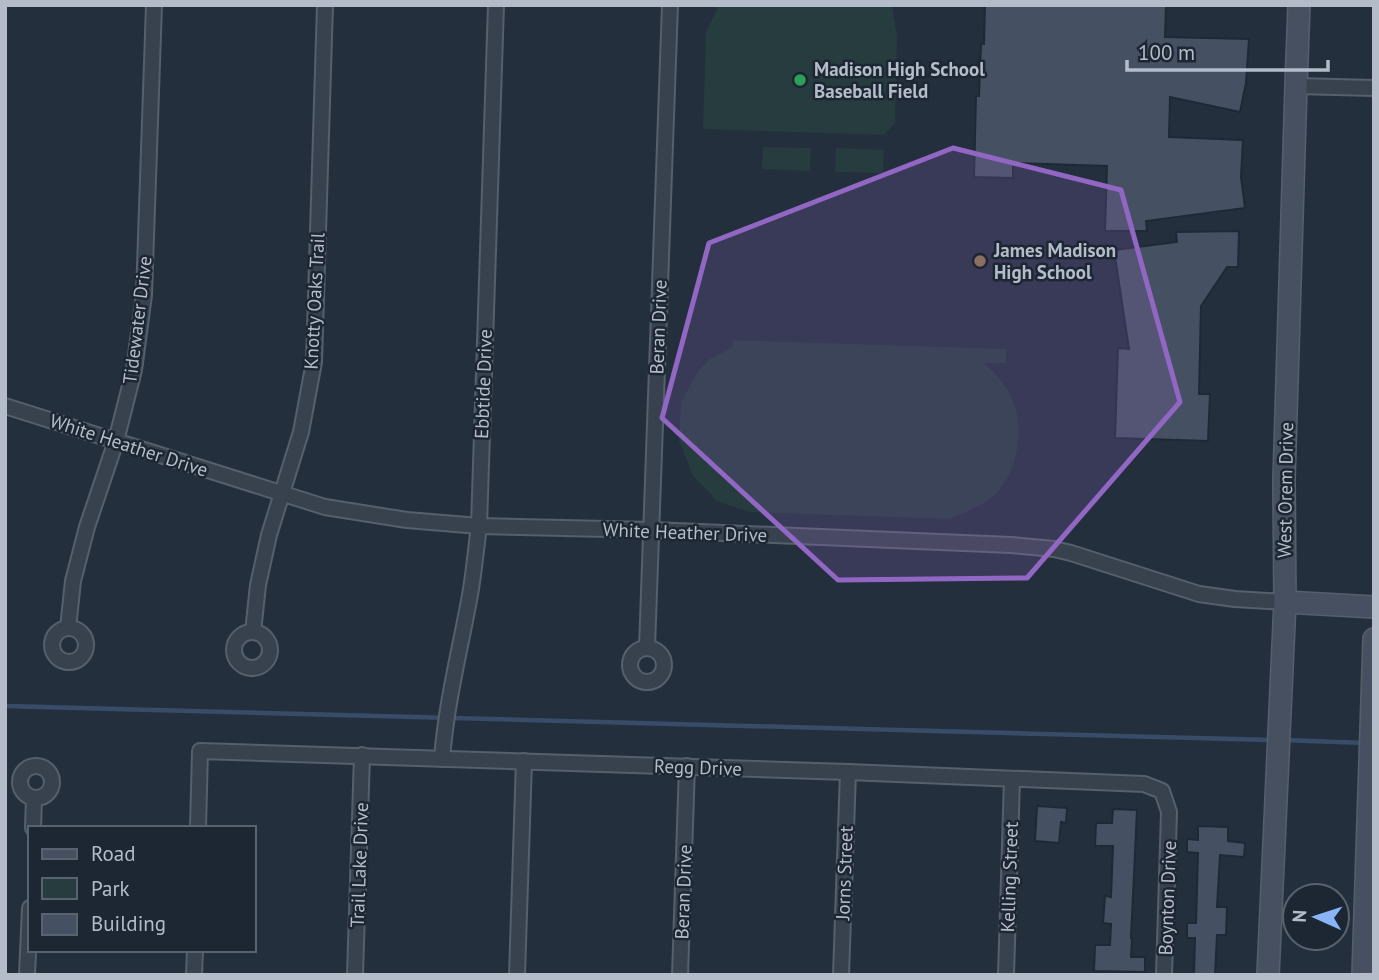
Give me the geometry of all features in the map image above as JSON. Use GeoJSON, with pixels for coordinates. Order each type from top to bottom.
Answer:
{"type":"FeatureCollection","features":[{"type":"Feature","properties":{"kind":"main road","name":"West Orem Drive"},"geometry":{"type":"LineString","coordinates":[[1268,975],[1285,602],[1284,470],[1299,5]]}},
{"type":"Feature","properties":{"kind":"main road","name":"White Heather Drive"},"geometry":{"type":"LineString","coordinates":[[1285,602],[1374,607]]}},
{"type":"Feature","properties":{"kind":"main road"},"geometry":{"type":"LineString","coordinates":[[1363,975],[1369,929],[1369,772],[1374,639]]}},
{"type":"Feature","properties":{"kind":"street","name":"Tidewater Drive"},"geometry":{"type":"LineString","coordinates":[[68,628],[73,581],[87,527],[116,441],[134,370],[144,295],[154,5]]}},
{"type":"Feature","properties":{"kind":"street","name":"Knotty Oaks Trail"},"geometry":{"type":"LineString","coordinates":[[253,632],[258,585],[269,535],[301,432],[314,362],[325,5]]}},
{"type":"Feature","properties":{"kind":"street","name":"Ebbtide Drive"},"geometry":{"type":"LineString","coordinates":[[442,759],[452,685],[471,590],[479,526],[496,5]]}},
{"type":"Feature","properties":{"kind":"street","name":"Beran Drive"},"geometry":{"type":"LineString","coordinates":[[648,648],[670,5]]}},
{"type":"Feature","properties":{"kind":"street"},"geometry":{"type":"LineString","coordinates":[[1296,86],[1374,88]]}},
{"type":"Feature","properties":{"kind":"street","name":"White Heather Drive"},"geometry":{"type":"LineString","coordinates":[[5,406],[325,507],[407,520],[479,526],[652,530],[1054,549],[1199,594],[1285,602]]}},
{"type":"Feature","properties":{"kind":"street","name":"Regg Drive"},"geometry":{"type":"LineString","coordinates":[[198,826],[200,751],[1144,784],[1162,791],[1169,821]]}},
{"type":"Feature","properties":{"kind":"street","name":"Trail Lake Drive"},"geometry":{"type":"LineString","coordinates":[[355,975],[362,755]]}},
{"type":"Feature","properties":{"kind":"street"},"geometry":{"type":"LineString","coordinates":[[517,975],[524,761]]}},
{"type":"Feature","properties":{"kind":"street","name":"Beran Drive"},"geometry":{"type":"LineString","coordinates":[[680,975],[687,766]]}},
{"type":"Feature","properties":{"kind":"street","name":"Jorns Street"},"geometry":{"type":"LineString","coordinates":[[841,975],[848,772]]}},
{"type":"Feature","properties":{"kind":"street","name":"Kelling Street"},"geometry":{"type":"LineString","coordinates":[[1006,975],[1012,779]]}},
{"type":"Feature","properties":{"kind":"street"},"geometry":{"type":"LineString","coordinates":[[33,826],[34,798]]}},
{"type":"Feature","properties":{"kind":"street","name":"Boynton Drive"},"geometry":{"type":"LineString","coordinates":[[1164,975],[1169,821]]}},
{"type":"Feature","properties":{"kind":"street"},"geometry":{"type":"LineString","coordinates":[[27,975],[28,952]]}},
{"type":"Feature","properties":{"kind":"street"},"geometry":{"type":"LineString","coordinates":[[194,975],[195,952]]}},
{"type":"Feature","properties":{"kind":"highlighted area"},"geometry":{"type":"Polygon","coordinates":[[[953,148],[1121,190],[1180,402],[1027,578],[838,580],[662,418],[709,243],[953,148]]]}},
{"type":"Feature","properties":{"kind":"green space","name":"Madison High School Baseball Field"},"geometry":{"type":"Polygon","coordinates":[[[719,5],[892,5],[897,37],[895,123],[884,135],[703,129],[706,32],[719,5]]]}},
{"type":"Feature","properties":{"kind":"green space"},"geometry":{"type":"Polygon","coordinates":[[[763,147],[811,148],[810,171],[762,169],[763,147]]]}},
{"type":"Feature","properties":{"kind":"green space"},"geometry":{"type":"Polygon","coordinates":[[[836,148],[884,150],[883,173],[835,172],[836,148]]]}},
{"type":"Feature","properties":{"kind":"green space"},"geometry":{"type":"Polygon","coordinates":[[[733,340],[1006,349],[1006,363],[984,363],[1004,385],[1016,409],[1019,435],[1008,476],[992,498],[949,519],[750,512],[717,501],[693,476],[679,441],[681,402],[698,371],[710,359],[733,347],[733,340]]]}},
{"type":"Feature","properties":{"kind":"building"},"geometry":{"type":"Polygon","coordinates":[[[985,5],[1166,5],[1165,37],[1249,39],[1246,83],[1240,112],[1170,97],[1169,137],[1243,140],[1241,177],[1245,208],[1146,221],[1147,231],[1105,231],[1107,166],[1013,163],[1013,178],[974,177],[976,96],[979,96],[985,5]]]}},
{"type":"Feature","properties":{"kind":"building"},"geometry":{"type":"Polygon","coordinates":[[[1239,231],[1238,267],[1227,267],[1201,306],[1199,394],[1210,394],[1208,441],[1115,438],[1118,348],[1129,349],[1114,250],[1177,242],[1176,232],[1239,231]]]}},
{"type":"Feature","properties":{"kind":"building"},"geometry":{"type":"Polygon","coordinates":[[[1037,806],[1067,808],[1066,823],[1061,822],[1059,843],[1035,841],[1037,806]]]}},
{"type":"Feature","properties":{"kind":"building"},"geometry":{"type":"Polygon","coordinates":[[[1113,809],[1137,810],[1131,957],[1145,957],[1145,972],[1094,971],[1095,945],[1110,945],[1111,924],[1103,923],[1105,896],[1111,897],[1113,846],[1095,846],[1096,823],[1112,823],[1113,809]]]}},
{"type":"Feature","properties":{"kind":"building"},"geometry":{"type":"Polygon","coordinates":[[[1198,826],[1228,827],[1228,841],[1245,843],[1244,857],[1220,855],[1217,907],[1227,907],[1226,935],[1217,935],[1215,975],[1194,975],[1195,938],[1187,938],[1187,923],[1196,923],[1198,853],[1187,852],[1187,839],[1198,840],[1198,826]]]}},
{"type":"Feature","properties":{"kind":"waterway"},"geometry":{"type":"LineString","coordinates":[[5,706],[1271,740]]}},
{"type":"Feature","properties":{"kind":"waterway"},"geometry":{"type":"LineString","coordinates":[[1283,740],[1365,743]]}},
{"type":"Feature","properties":{"kind":"place","name":"Madison High School Baseball Field"},"geometry":{"type":"Point","coordinates":[800,80]}},
{"type":"Feature","properties":{"kind":"place","name":"James Madison High School"},"geometry":{"type":"Point","coordinates":[980,261]}}]}
